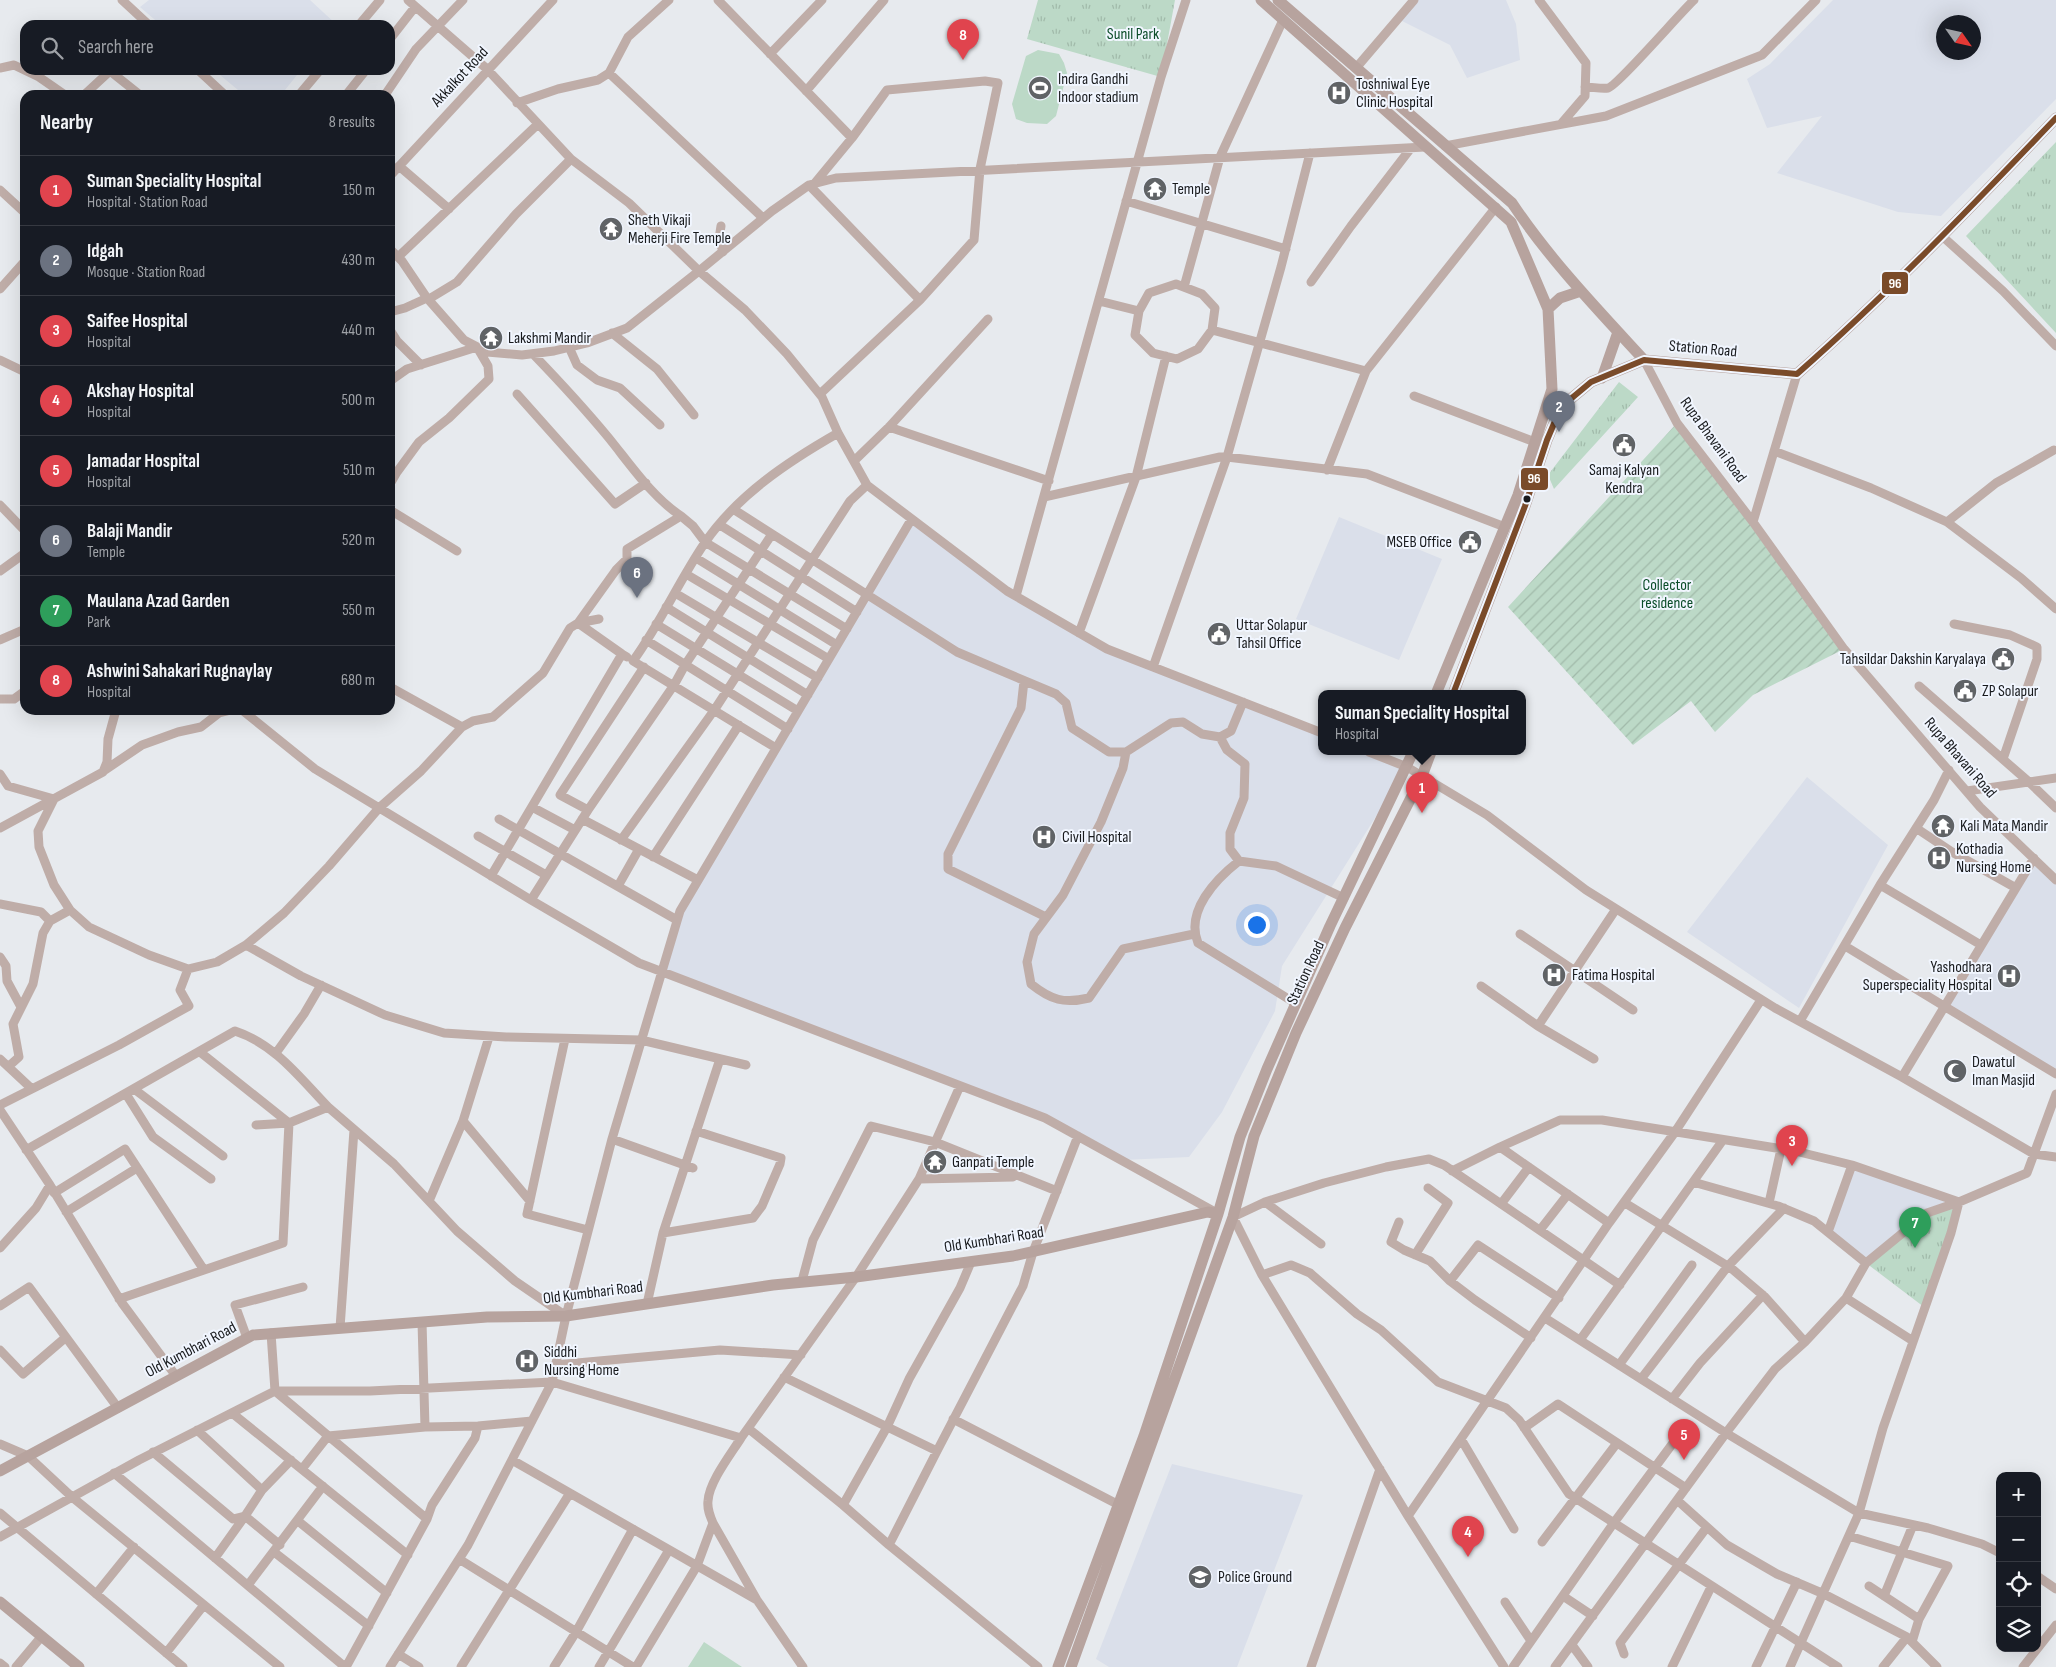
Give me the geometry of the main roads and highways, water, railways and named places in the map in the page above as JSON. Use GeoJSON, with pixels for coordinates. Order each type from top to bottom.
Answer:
{"type":"FeatureCollection","features":[{"type":"Feature","properties":{"kind":"main road"},"geometry":{"type":"LineString","coordinates":[[1261,0],[1511,222],[1548,309],[1552,389],[1518,495],[1438,690]]}},
{"type":"Feature","properties":{"kind":"main road","name":"Rupa Bhavani Road"},"geometry":{"type":"LineString","coordinates":[[1278,0],[1512,203],[1524,221],[1581,291],[1644,360]]}},
{"type":"Feature","properties":{"kind":"main road","name":"Station Road"},"geometry":{"type":"LineString","coordinates":[[1455,690],[1525,506],[1547,440],[1562,407],[1591,382],[1644,360],[1797,374],[1942,236],[2056,118]]}},
{"type":"Feature","properties":{"kind":"main road"},"geometry":{"type":"LineString","coordinates":[[1548,309],[1560,298],[1581,291]]}},
{"type":"Feature","properties":{"kind":"main road"},"geometry":{"type":"LineString","coordinates":[[1602,378],[1618,332]]}},
{"type":"Feature","properties":{"kind":"main road"},"geometry":{"type":"LineString","coordinates":[[1058,1667],[1119,1505],[1218,1214],[1240,1137],[1295,1003],[1412,755]]}},
{"type":"Feature","properties":{"kind":"main road","name":"Station Road"},"geometry":{"type":"LineString","coordinates":[[1071,1667],[1233,1217],[1254,1136],[1296,1033],[1373,870],[1422,776],[1430,755]]}},
{"type":"Feature","properties":{"kind":"main road","name":"Old Kumbhari Road"},"geometry":{"type":"LineString","coordinates":[[0,1471],[253,1334],[487,1317],[566,1316],[802,1281],[856,1277],[971,1262],[1033,1252],[1208,1212],[1218,1214]]}},
{"type":"Feature","properties":{"kind":"main road"},"geometry":{"type":"LineString","coordinates":[[0,1602],[79,1667]]}},
{"type":"Feature","properties":{"kind":"place","name":"Ashwini Sahakari Rugnaylay"},"geometry":{"type":"Point","coordinates":[963,60]}},
{"type":"Feature","properties":{"kind":"place","name":"Indira Gandhi Indoor stadium"},"geometry":{"type":"Point","coordinates":[1040,88]}},
{"type":"Feature","properties":{"kind":"place","name":"Toshniwal Eye Clinic Hospital"},"geometry":{"type":"Point","coordinates":[1339,93]}},
{"type":"Feature","properties":{"kind":"place","name":"Temple"},"geometry":{"type":"Point","coordinates":[1155,189]}},
{"type":"Feature","properties":{"kind":"place","name":"Sheth Vikaji Meherji Fire Temple"},"geometry":{"type":"Point","coordinates":[611,229]}},
{"type":"Feature","properties":{"kind":"place","name":"Lakshmi Mandir"},"geometry":{"type":"Point","coordinates":[491,338]}},
{"type":"Feature","properties":{"kind":"place","name":"Idgah"},"geometry":{"type":"Point","coordinates":[1559,432]}},
{"type":"Feature","properties":{"kind":"place","name":"Samaj Kalyan Kendra"},"geometry":{"type":"Point","coordinates":[1624,445]}},
{"type":"Feature","properties":{"kind":"place","name":"MSEB Office"},"geometry":{"type":"Point","coordinates":[1470,542]}},
{"type":"Feature","properties":{"kind":"place","name":"Balaji Mandir"},"geometry":{"type":"Point","coordinates":[637,598]}},
{"type":"Feature","properties":{"kind":"place","name":"Uttar Solapur Tahsil Office"},"geometry":{"type":"Point","coordinates":[1219,634]}},
{"type":"Feature","properties":{"kind":"place","name":"Tahsildar Dakshin Karyalaya"},"geometry":{"type":"Point","coordinates":[2003,659]}},
{"type":"Feature","properties":{"kind":"place","name":"ZP Solapur"},"geometry":{"type":"Point","coordinates":[1965,691]}},
{"type":"Feature","properties":{"kind":"place","name":"Suman Speciality Hospital"},"geometry":{"type":"Point","coordinates":[1422,813]}},
{"type":"Feature","properties":{"kind":"place","name":"Kali Mata Mandir"},"geometry":{"type":"Point","coordinates":[1943,826]}},
{"type":"Feature","properties":{"kind":"place","name":"Civil Hospital"},"geometry":{"type":"Point","coordinates":[1044,837]}},
{"type":"Feature","properties":{"kind":"place","name":"Kothadia Nursing Home"},"geometry":{"type":"Point","coordinates":[1939,858]}},
{"type":"Feature","properties":{"kind":"place","name":"Fatima Hospital"},"geometry":{"type":"Point","coordinates":[1554,975]}},
{"type":"Feature","properties":{"kind":"place","name":"Yashodhara Superspeciality Hospital"},"geometry":{"type":"Point","coordinates":[2009,976]}},
{"type":"Feature","properties":{"kind":"place","name":"Dawatul Iman Masjid"},"geometry":{"type":"Point","coordinates":[1955,1071]}},
{"type":"Feature","properties":{"kind":"place","name":"Ganpati Temple"},"geometry":{"type":"Point","coordinates":[935,1162]}},
{"type":"Feature","properties":{"kind":"place","name":"Saifee Hospital"},"geometry":{"type":"Point","coordinates":[1792,1166]}},
{"type":"Feature","properties":{"kind":"place","name":"Maulana Azad Garden"},"geometry":{"type":"Point","coordinates":[1915,1248]}},
{"type":"Feature","properties":{"kind":"place","name":"Siddhi Nursing Home"},"geometry":{"type":"Point","coordinates":[527,1361]}},
{"type":"Feature","properties":{"kind":"place","name":"Jamadar Hospital"},"geometry":{"type":"Point","coordinates":[1684,1460]}},
{"type":"Feature","properties":{"kind":"place","name":"Akshay Hospital"},"geometry":{"type":"Point","coordinates":[1468,1557]}},
{"type":"Feature","properties":{"kind":"place","name":"Police Ground"},"geometry":{"type":"Point","coordinates":[1200,1577]}},
{"type":"Feature","properties":{"kind":"park label","name":"Sunil Park"},"geometry":{"type":"Point","coordinates":[1133,34]}},
{"type":"Feature","properties":{"kind":"park label","name":"Collector residence"},"geometry":{"type":"Point","coordinates":[1667,594]}}]}
